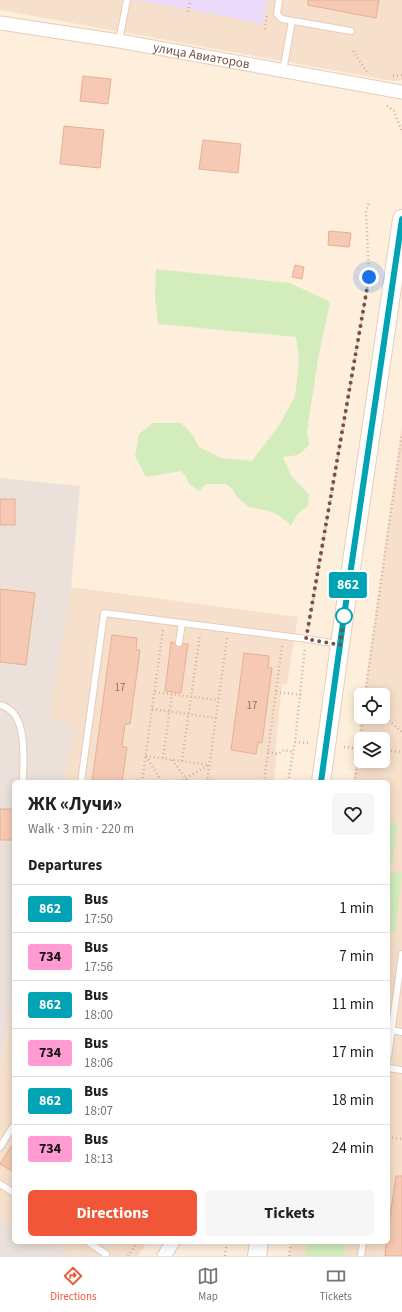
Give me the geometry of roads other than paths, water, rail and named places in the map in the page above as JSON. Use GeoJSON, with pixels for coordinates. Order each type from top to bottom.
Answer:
{"type":"FeatureCollection","features":[{"type":"Feature","properties":{"kind":"main road"},"geometry":{"type":"LineString","coordinates":[[321,780],[402,219]]}},
{"type":"Feature","properties":{"kind":"main road"},"geometry":{"type":"LineString","coordinates":[[257,1256],[259,1244]]}},
{"type":"Feature","properties":{"kind":"street","name":"улица Авиаторов"},"geometry":{"type":"LineString","coordinates":[[0,23],[119,41],[402,92]]}},
{"type":"Feature","properties":{"kind":"street"},"geometry":{"type":"LineString","coordinates":[[164,1256],[173,1244]]}},
{"type":"Feature","properties":{"kind":"lane"},"geometry":{"type":"LineString","coordinates":[[119,41],[126,0]]}},
{"type":"Feature","properties":{"kind":"lane"},"geometry":{"type":"LineString","coordinates":[[279,0],[277,12],[278,16],[282,19],[351,31]]}},
{"type":"Feature","properties":{"kind":"lane"},"geometry":{"type":"LineString","coordinates":[[283,71],[292,21]]}},
{"type":"Feature","properties":{"kind":"lane"},"geometry":{"type":"LineString","coordinates":[[80,780],[104,613],[306,639],[340,645]]}},
{"type":"Feature","properties":{"kind":"lane"},"geometry":{"type":"LineString","coordinates":[[179,643],[182,623]]}},
{"type":"Feature","properties":{"kind":"lane"},"geometry":{"type":"LineString","coordinates":[[0,706],[7,707],[16,716],[23,738],[23,780]]}},
{"type":"Feature","properties":{"kind":"lane"},"geometry":{"type":"LineString","coordinates":[[402,954],[390,1030],[402,1032]]}},
{"type":"Feature","properties":{"kind":"lane"},"geometry":{"type":"LineString","coordinates":[[390,1068],[402,1070]]}},
{"type":"Feature","properties":{"kind":"lane"},"geometry":{"type":"LineString","coordinates":[[0,1147],[12,1128]]}},
{"type":"Feature","properties":{"kind":"lane"},"geometry":{"type":"LineString","coordinates":[[0,1184],[12,1192]]}},
{"type":"Feature","properties":{"kind":"lane"},"geometry":{"type":"LineString","coordinates":[[91,1244],[106,1254],[105,1256]]}},
{"type":"Feature","properties":{"kind":"lane"},"geometry":{"type":"LineString","coordinates":[[361,1256],[363,1244]]}}]}
